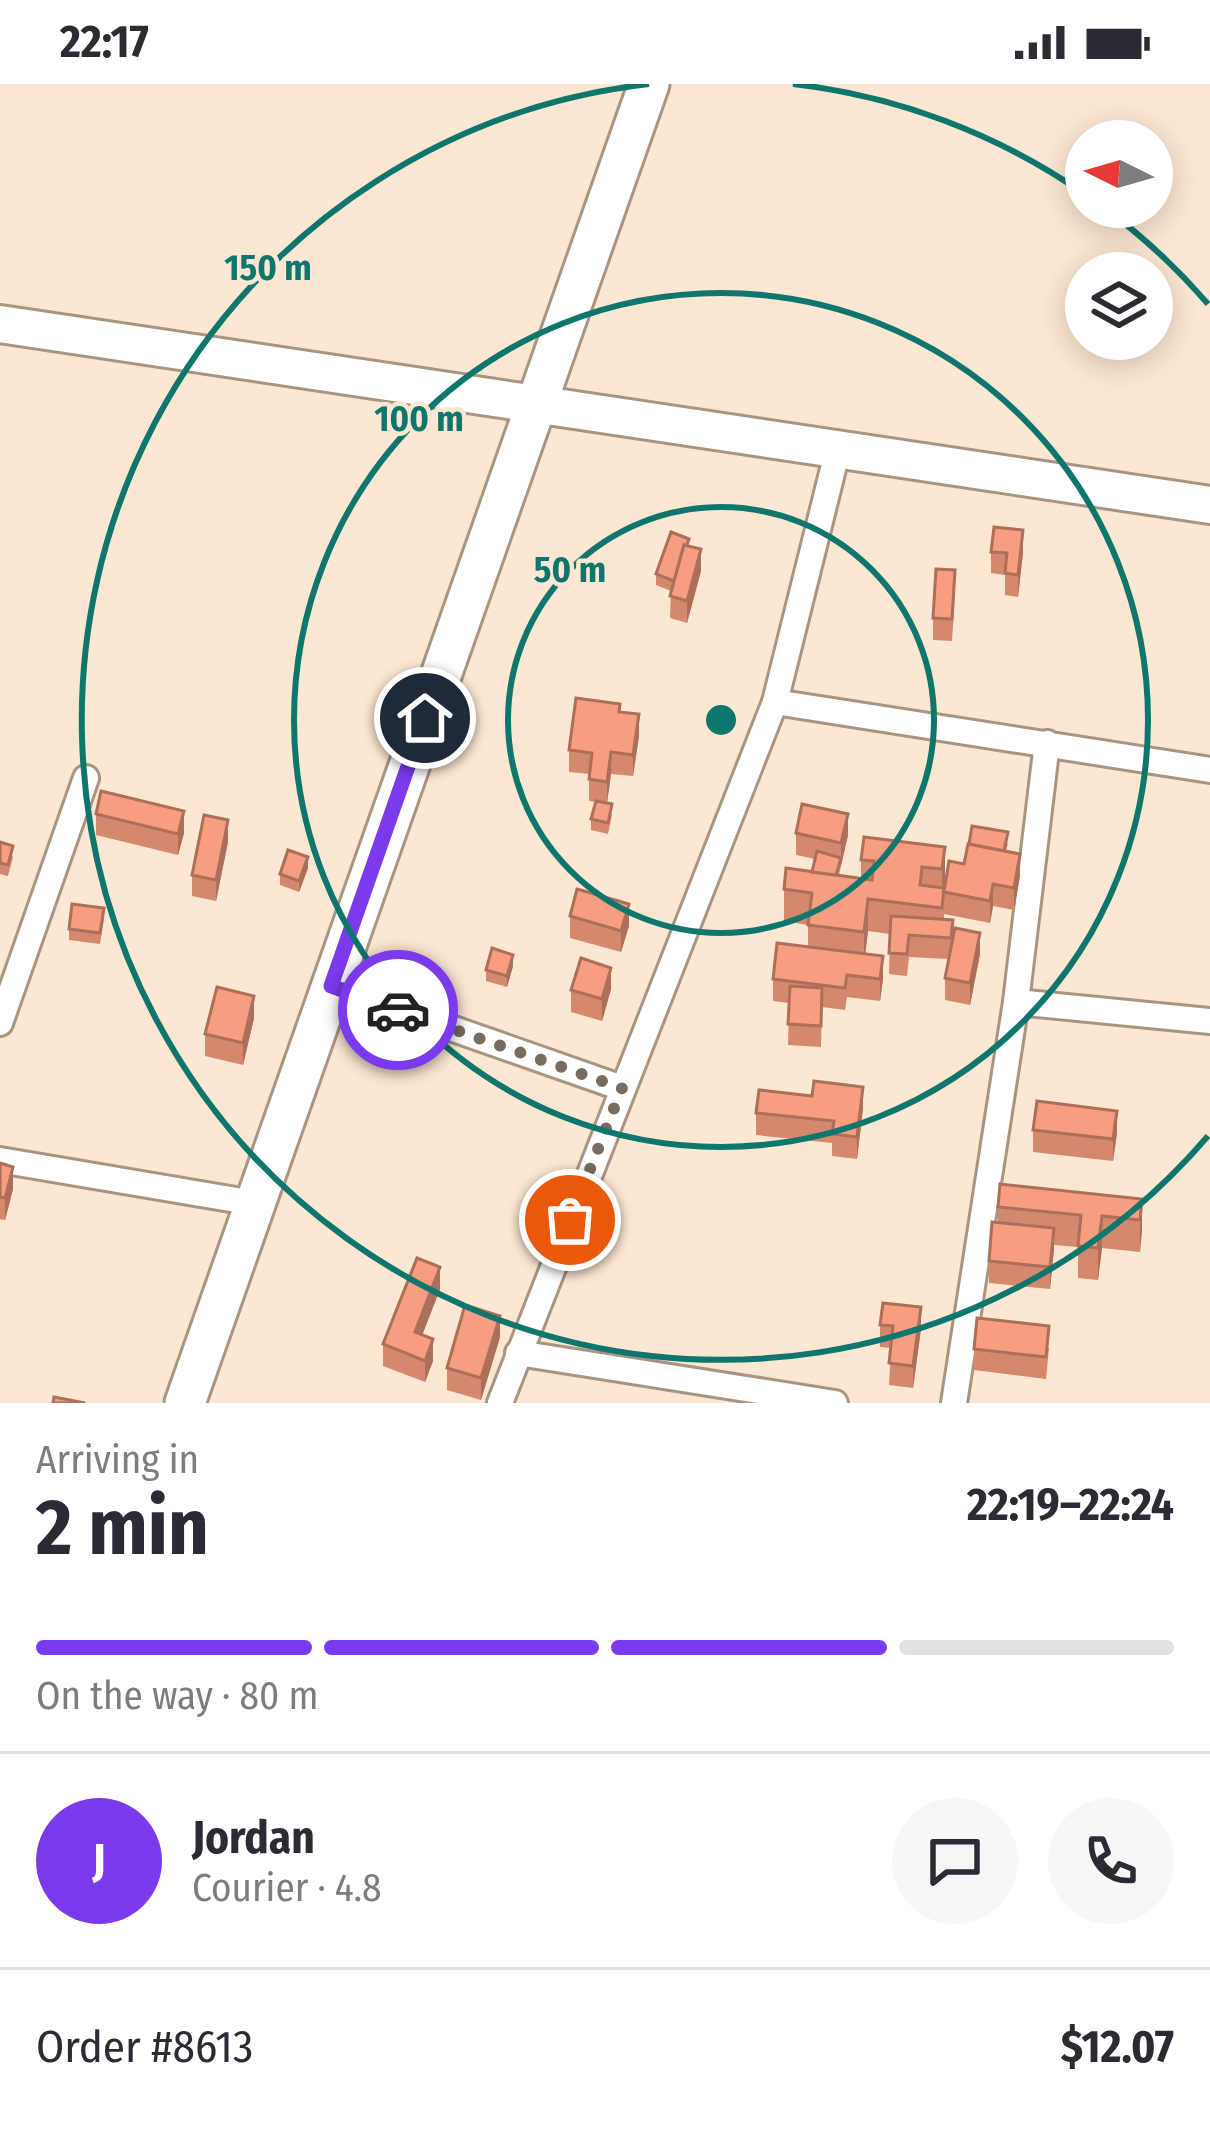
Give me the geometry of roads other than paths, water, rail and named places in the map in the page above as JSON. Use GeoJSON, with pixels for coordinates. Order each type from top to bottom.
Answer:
{"type":"FeatureCollection","features":[{"type":"Feature","properties":{"kind":"main road"},"geometry":{"type":"LineString","coordinates":[[184,1403],[649,84]]}},
{"type":"Feature","properties":{"kind":"street"},"geometry":{"type":"LineString","coordinates":[[0,324],[1210,505]]}},
{"type":"Feature","properties":{"kind":"street"},"geometry":{"type":"LineString","coordinates":[[500,1403],[775,702],[838,449]]}},
{"type":"Feature","properties":{"kind":"street"},"geometry":{"type":"LineString","coordinates":[[775,702],[1210,770]]}},
{"type":"Feature","properties":{"kind":"street"},"geometry":{"type":"LineString","coordinates":[[954,1403],[1016,1001],[1047,743]]}},
{"type":"Feature","properties":{"kind":"street"},"geometry":{"type":"LineString","coordinates":[[0,1024],[86,778]]}},
{"type":"Feature","properties":{"kind":"street"},"geometry":{"type":"LineString","coordinates":[[331,986],[622,1088]]}},
{"type":"Feature","properties":{"kind":"street"},"geometry":{"type":"LineString","coordinates":[[1016,1001],[1210,1022]]}},
{"type":"Feature","properties":{"kind":"street"},"geometry":{"type":"LineString","coordinates":[[0,1160],[254,1203]]}},
{"type":"Feature","properties":{"kind":"street"},"geometry":{"type":"LineString","coordinates":[[518,1353],[835,1403]]}}]}
